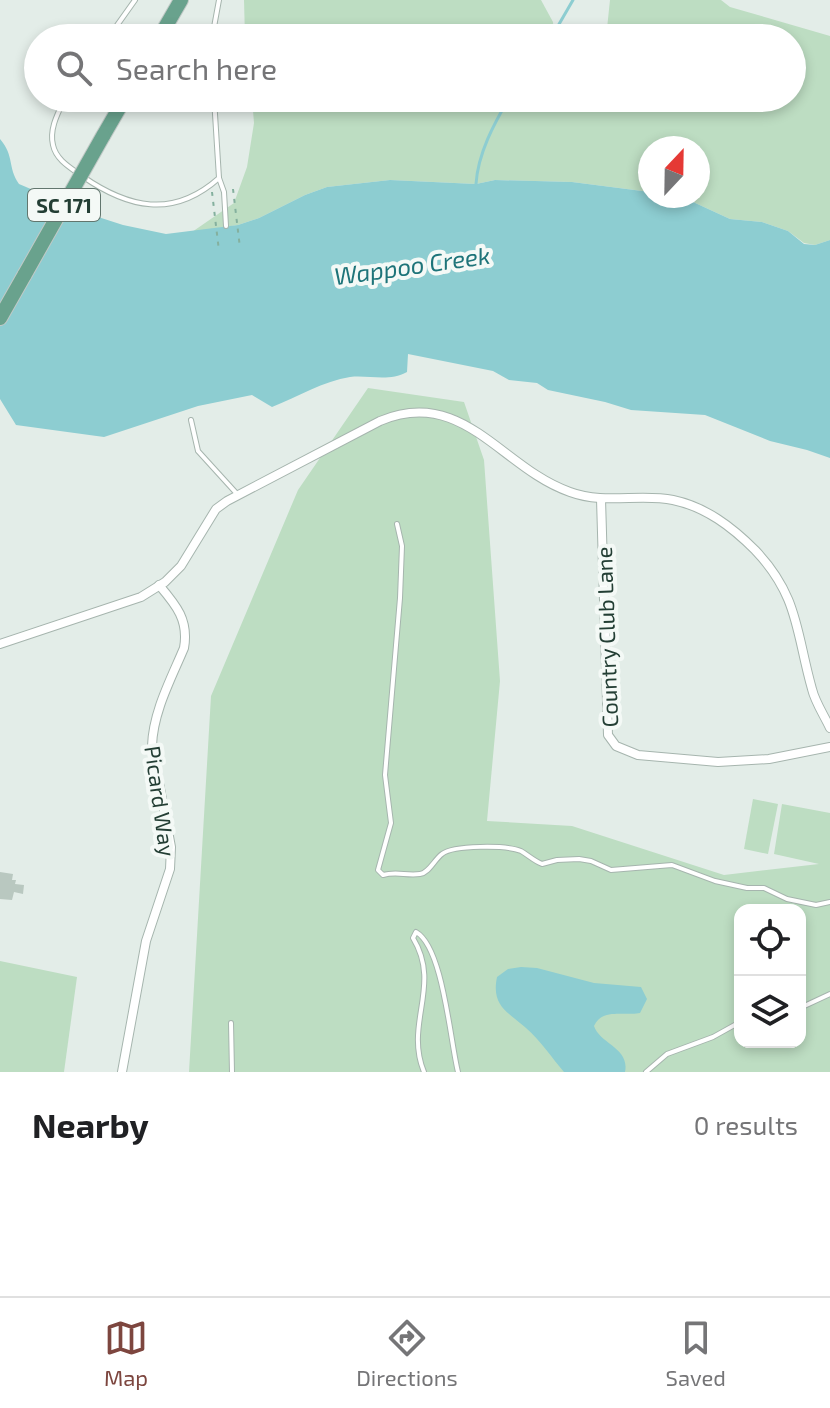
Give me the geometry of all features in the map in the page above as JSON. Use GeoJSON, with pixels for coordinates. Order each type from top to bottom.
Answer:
{"type":"FeatureCollection","features":[{"type":"Feature","properties":{"kind":"main road"},"geometry":{"type":"LineString","coordinates":[[167,24],[181,0]]}},
{"type":"Feature","properties":{"kind":"main road","name":"SC 171"},"geometry":{"type":"LineString","coordinates":[[0,318],[117,112]]}},
{"type":"Feature","properties":{"kind":"street"},"geometry":{"type":"LineString","coordinates":[[0,644],[129,603],[159,585],[181,566],[216,509],[380,421],[398,414],[417,412],[456,419],[534,475],[568,492],[601,499],[671,499],[705,511],[731,527],[781,583],[797,620],[812,692],[830,728]]}},
{"type":"Feature","properties":{"kind":"street","name":"Country Club Lane"},"geometry":{"type":"LineString","coordinates":[[601,499],[608,735],[616,746],[638,755],[718,762],[769,759],[830,747]]}},
{"type":"Feature","properties":{"kind":"street","name":"Picard Way"},"geometry":{"type":"LineString","coordinates":[[122,1072],[146,941],[170,869],[171,847],[152,733],[186,637],[180,610],[159,585]]}},
{"type":"Feature","properties":{"kind":"lane"},"geometry":{"type":"LineString","coordinates":[[118,24],[135,0]]}},
{"type":"Feature","properties":{"kind":"lane"},"geometry":{"type":"LineString","coordinates":[[215,24],[219,0]]}},
{"type":"Feature","properties":{"kind":"lane"},"geometry":{"type":"LineString","coordinates":[[60,112],[51,135],[53,149],[63,162],[124,201],[146,205],[179,201],[209,187],[219,178]]}},
{"type":"Feature","properties":{"kind":"lane"},"geometry":{"type":"LineString","coordinates":[[215,112],[226,226]]}},
{"type":"Feature","properties":{"kind":"lane"},"geometry":{"type":"LineString","coordinates":[[191,420],[198,451],[238,495]]}},
{"type":"Feature","properties":{"kind":"lane"},"geometry":{"type":"LineString","coordinates":[[397,524],[402,546],[400,598],[385,775],[391,823],[378,870],[383,875],[427,872],[433,861],[445,851],[455,848],[507,848],[521,851],[542,864],[579,859],[611,870],[672,865],[715,881],[747,888],[764,888],[787,899],[816,905],[830,902]]}},
{"type":"Feature","properties":{"kind":"lane"},"geometry":{"type":"LineString","coordinates":[[424,1072],[416,1039],[426,980],[423,956],[413,938],[416,932],[424,939],[438,970],[458,1072]]}},
{"type":"Feature","properties":{"kind":"lane"},"geometry":{"type":"LineString","coordinates":[[806,1005],[830,994]]}},
{"type":"Feature","properties":{"kind":"lane"},"geometry":{"type":"LineString","coordinates":[[231,1023],[232,1072]]}},
{"type":"Feature","properties":{"kind":"lane"},"geometry":{"type":"LineString","coordinates":[[646,1072],[667,1054],[713,1037],[734,1025]]}},
{"type":"Feature","properties":{"kind":"path"},"geometry":{"type":"LineString","coordinates":[[233,189],[240,248]]}},
{"type":"Feature","properties":{"kind":"path"},"geometry":{"type":"LineString","coordinates":[[212,192],[219,251]]}},
{"type":"Feature","properties":{"kind":"green space"},"geometry":{"type":"Polygon","coordinates":[[[244,0],[541,0],[553,24],[245,24],[244,0]]]}},
{"type":"Feature","properties":{"kind":"green space"},"geometry":{"type":"Polygon","coordinates":[[[610,0],[721,0],[730,7],[789,24],[607,24],[610,0]]]}},
{"type":"Feature","properties":{"kind":"green space"},"geometry":{"type":"Polygon","coordinates":[[[806,29],[830,36],[830,240],[815,245],[804,243],[788,231],[762,222],[730,219],[706,208],[710,208],[710,136],[638,136],[638,190],[572,182],[495,180],[476,184],[390,180],[327,187],[238,225],[192,232],[234,203],[247,167],[253,112],[806,112],[806,29]]]}},
{"type":"Feature","properties":{"kind":"green space"},"geometry":{"type":"Polygon","coordinates":[[[368,388],[464,402],[484,460],[500,681],[487,821],[572,826],[724,875],[819,864],[774,854],[782,804],[830,813],[830,1072],[189,1072],[211,696],[298,490],[368,388]]]}},
{"type":"Feature","properties":{"kind":"green space"},"geometry":{"type":"Polygon","coordinates":[[[753,799],[778,804],[768,854],[744,849],[753,799]]]}},
{"type":"Feature","properties":{"kind":"green space"},"geometry":{"type":"Polygon","coordinates":[[[0,961],[77,977],[64,1072],[0,1072],[0,961]]]}},
{"type":"Feature","properties":{"kind":"water","name":"Wappoo Creek"},"geometry":{"type":"Polygon","coordinates":[[[0,139],[8,151],[19,184],[92,215],[166,234],[238,225],[327,187],[390,180],[476,184],[495,180],[572,182],[638,190],[638,208],[706,208],[730,219],[762,222],[788,231],[804,244],[815,245],[830,240],[830,458],[770,441],[705,415],[631,410],[548,390],[537,383],[509,380],[493,371],[408,354],[407,372],[400,375],[340,379],[272,407],[252,395],[198,406],[104,437],[16,425],[0,399],[0,139]]]}},
{"type":"Feature","properties":{"kind":"water"},"geometry":{"type":"Polygon","coordinates":[[[537,968],[594,983],[641,987],[647,999],[640,1013],[608,1015],[594,1026],[623,1057],[625,1072],[564,1072],[536,1038],[502,1007],[496,995],[497,977],[508,969],[537,968]]]}},
{"type":"Feature","properties":{"kind":"building"},"geometry":{"type":"Polygon","coordinates":[[[0,872],[13,874],[15,884],[24,885],[23,894],[14,892],[12,900],[0,899],[0,872]]]}},
{"type":"Feature","properties":{"kind":"waterway"},"geometry":{"type":"LineString","coordinates":[[559,24],[573,0]]}},
{"type":"Feature","properties":{"kind":"waterway"},"geometry":{"type":"LineString","coordinates":[[476,184],[483,150],[501,112]]}}]}
